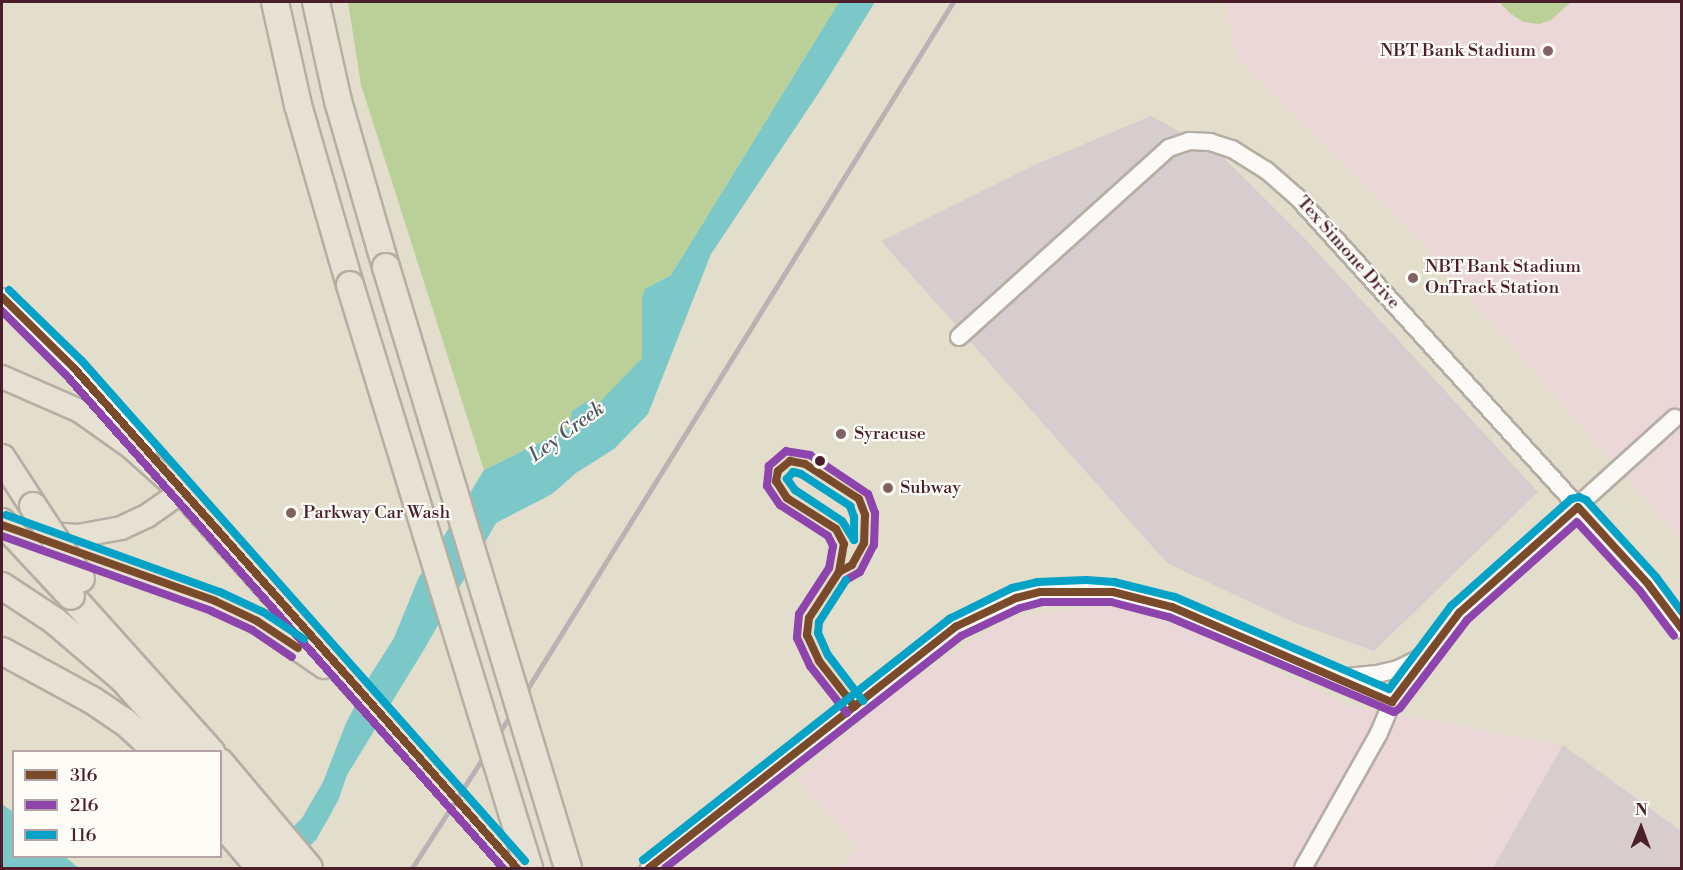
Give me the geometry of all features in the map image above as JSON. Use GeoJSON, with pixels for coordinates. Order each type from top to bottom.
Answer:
{"type":"FeatureCollection","features":[{"type":"Feature","properties":{"kind":"highway"},"geometry":{"type":"LineString","coordinates":[[275,2],[298,105],[350,285],[530,868]]}},
{"type":"Feature","properties":{"kind":"highway"},"geometry":{"type":"LineString","coordinates":[[316,2],[338,101],[386,267],[568,868]]}},
{"type":"Feature","properties":{"kind":"highway"},"geometry":{"type":"LineString","coordinates":[[2,458],[33,506],[76,588]]}},
{"type":"Feature","properties":{"kind":"highway"},"geometry":{"type":"LineString","coordinates":[[9,526],[76,588],[169,703],[201,749]]}},
{"type":"Feature","properties":{"kind":"highway"},"geometry":{"type":"LineString","coordinates":[[2,586],[55,621],[201,749]]}},
{"type":"Feature","properties":{"kind":"highway"},"geometry":{"type":"LineString","coordinates":[[2,605],[75,657],[106,684],[162,750]]}},
{"type":"Feature","properties":{"kind":"highway"},"geometry":{"type":"LineString","coordinates":[[2,651],[92,700],[125,722],[156,750]]}},
{"type":"Feature","properties":{"kind":"highway"},"geometry":{"type":"LineString","coordinates":[[222,764],[309,868]]}},
{"type":"Feature","properties":{"kind":"highway"},"geometry":{"type":"LineString","coordinates":[[222,794],[284,868]]}},
{"type":"Feature","properties":{"kind":"highway"},"geometry":{"type":"LineString","coordinates":[[222,823],[260,868]]}},
{"type":"Feature","properties":{"kind":"main road"},"geometry":{"type":"LineString","coordinates":[[2,377],[81,411],[132,448],[181,492],[517,868]]}},
{"type":"Feature","properties":{"kind":"main road"},"geometry":{"type":"LineString","coordinates":[[9,526],[78,536],[108,532],[147,516],[181,492]]}},
{"type":"Feature","properties":{"kind":"main road"},"geometry":{"type":"LineString","coordinates":[[9,526],[215,601],[257,621],[355,688]]}},
{"type":"Feature","properties":{"kind":"street","name":"Tex Simone Drive"},"geometry":{"type":"LineString","coordinates":[[959,337],[1168,148],[1189,141],[1210,142],[1232,149],[1266,170],[1297,196],[1648,584],[1682,630]]}},
{"type":"Feature","properties":{"kind":"street"},"geometry":{"type":"LineString","coordinates":[[2,297],[74,368],[181,492]]}},
{"type":"Feature","properties":{"kind":"street"},"geometry":{"type":"LineString","coordinates":[[1303,868],[1379,733],[1392,702],[1459,614],[1675,418]]}},
{"type":"Feature","properties":{"kind":"street"},"geometry":{"type":"LineString","coordinates":[[650,868],[955,627],[1016,598],[1040,592],[1086,590],[1138,597],[1172,607],[1392,702]]}},
{"type":"Feature","properties":{"kind":"street"},"geometry":{"type":"LineString","coordinates":[[1336,678],[1377,674],[1398,669],[1427,655]]}},
{"type":"Feature","properties":{"kind":"shaded area"},"geometry":{"type":"Polygon","coordinates":[[[1226,2],[1681,2],[1681,540],[1410,229],[1236,57],[1226,2]]]}},
{"type":"Feature","properties":{"kind":"shaded area"},"geometry":{"type":"Polygon","coordinates":[[[1151,116],[1220,154],[1309,243],[1538,492],[1374,651],[1293,622],[1167,563],[881,241],[1039,163],[1151,116]]]}},
{"type":"Feature","properties":{"kind":"shaded area"},"geometry":{"type":"Polygon","coordinates":[[[1105,605],[1179,625],[1351,706],[1563,745],[1493,868],[839,868],[860,848],[797,779],[899,688],[1010,618],[1105,605]]]}},
{"type":"Feature","properties":{"kind":"shaded area"},"geometry":{"type":"Polygon","coordinates":[[[1563,745],[1681,831],[1681,868],[1493,868],[1563,745]]]}},
{"type":"Feature","properties":{"kind":"green space"},"geometry":{"type":"Polygon","coordinates":[[[348,2],[839,2],[671,275],[645,289],[642,358],[608,397],[596,406],[593,397],[570,428],[484,470],[361,85],[348,2]]]}},
{"type":"Feature","properties":{"kind":"green space"},"geometry":{"type":"Polygon","coordinates":[[[1499,2],[1571,2],[1551,20],[1539,24],[1524,22],[1511,14],[1499,2]]]}},
{"type":"Feature","properties":{"kind":"water","name":"Ley Creek"},"geometry":{"type":"Polygon","coordinates":[[[839,2],[875,2],[822,88],[711,254],[648,414],[614,449],[576,473],[552,494],[496,523],[425,648],[347,775],[338,801],[316,840],[287,868],[252,868],[302,818],[323,782],[346,723],[371,674],[394,638],[418,579],[484,470],[569,428],[572,411],[594,397],[597,405],[642,358],[642,299],[645,289],[671,275],[839,2]]]}},
{"type":"Feature","properties":{"kind":"water"},"geometry":{"type":"Polygon","coordinates":[[[2,804],[12,811],[12,858],[66,858],[79,868],[2,868],[2,804]]]}},
{"type":"Feature","properties":{"kind":"railway"},"geometry":{"type":"LineString","coordinates":[[412,868],[523,696],[953,2]]}},
{"type":"Feature","properties":{"kind":"transit line","name":"116"},"geometry":{"type":"LineString","coordinates":[[9,290],[82,361],[525,861]]}},
{"type":"Feature","properties":{"kind":"transit line","name":"316"},"geometry":{"type":"LineString","coordinates":[[2,297],[74,368],[517,868]]}},
{"type":"Feature","properties":{"kind":"transit line","name":"216"},"geometry":{"type":"LineString","coordinates":[[2,311],[66,375],[503,868]]}},
{"type":"Feature","properties":{"kind":"transit line","name":"216"},"geometry":{"type":"LineString","coordinates":[[846,580],[860,572],[874,545],[875,513],[868,494],[810,455],[786,451],[769,466],[767,486],[780,505],[828,536],[833,546],[829,568],[799,614],[797,638],[810,666],[847,713]]}},
{"type":"Feature","properties":{"kind":"transit line","name":"316"},"geometry":{"type":"LineString","coordinates":[[790,461],[805,464],[859,499],[865,515],[864,543],[852,565],[839,572],[844,544],[836,529],[787,498],[776,481],[778,471],[790,461]]}},
{"type":"Feature","properties":{"kind":"transit line","name":"116"},"geometry":{"type":"LineString","coordinates":[[793,472],[801,474],[850,506],[854,517],[854,540],[842,521],[795,490],[787,479],[793,472]]}},
{"type":"Feature","properties":{"kind":"transit line","name":"116"},"geometry":{"type":"LineString","coordinates":[[643,860],[949,619],[1012,588],[1037,582],[1086,580],[1114,582],[1175,597],[1389,689],[1451,606],[1571,499],[1579,497],[1586,500],[1656,577],[1682,612]]}},
{"type":"Feature","properties":{"kind":"transit line","name":"316"},"geometry":{"type":"LineString","coordinates":[[649,868],[955,627],[1016,598],[1040,592],[1113,592],[1172,607],[1392,702],[1459,613],[1578,507],[1648,584],[1682,629]]}},
{"type":"Feature","properties":{"kind":"transit line","name":"116"},"geometry":{"type":"LineString","coordinates":[[6,515],[220,592],[263,612],[304,639]]}},
{"type":"Feature","properties":{"kind":"transit line","name":"216"},"geometry":{"type":"LineString","coordinates":[[665,868],[961,636],[1020,608],[1042,602],[1111,602],[1169,617],[1394,712],[1400,708],[1467,620],[1577,522],[1640,591],[1674,636]]}},
{"type":"Feature","properties":{"kind":"transit line","name":"316"},"geometry":{"type":"LineString","coordinates":[[2,525],[215,601],[257,621],[298,648]]}},
{"type":"Feature","properties":{"kind":"transit line","name":"216"},"geometry":{"type":"LineString","coordinates":[[2,536],[211,611],[252,630],[292,657]]}},
{"type":"Feature","properties":{"kind":"transit line","name":"316"},"geometry":{"type":"LineString","coordinates":[[839,572],[809,618],[807,635],[819,661],[855,707]]}},
{"type":"Feature","properties":{"kind":"transit line","name":"116"},"geometry":{"type":"LineString","coordinates":[[846,580],[819,622],[818,633],[828,655],[863,701]]}},
{"type":"Feature","properties":{"kind":"place","name":"NBT Bank Stadium"},"geometry":{"type":"Point","coordinates":[1548,51]}},
{"type":"Feature","properties":{"kind":"place","name":"NBT Bank Stadium OnTrack Station"},"geometry":{"type":"Point","coordinates":[1413,278]}},
{"type":"Feature","properties":{"kind":"place","name":"Syracuse"},"geometry":{"type":"Point","coordinates":[841,434]}},
{"type":"Feature","properties":{"kind":"place","name":"Subway"},"geometry":{"type":"Point","coordinates":[888,488]}},
{"type":"Feature","properties":{"kind":"place","name":"Parkway Car Wash"},"geometry":{"type":"Point","coordinates":[291,513]}}]}
